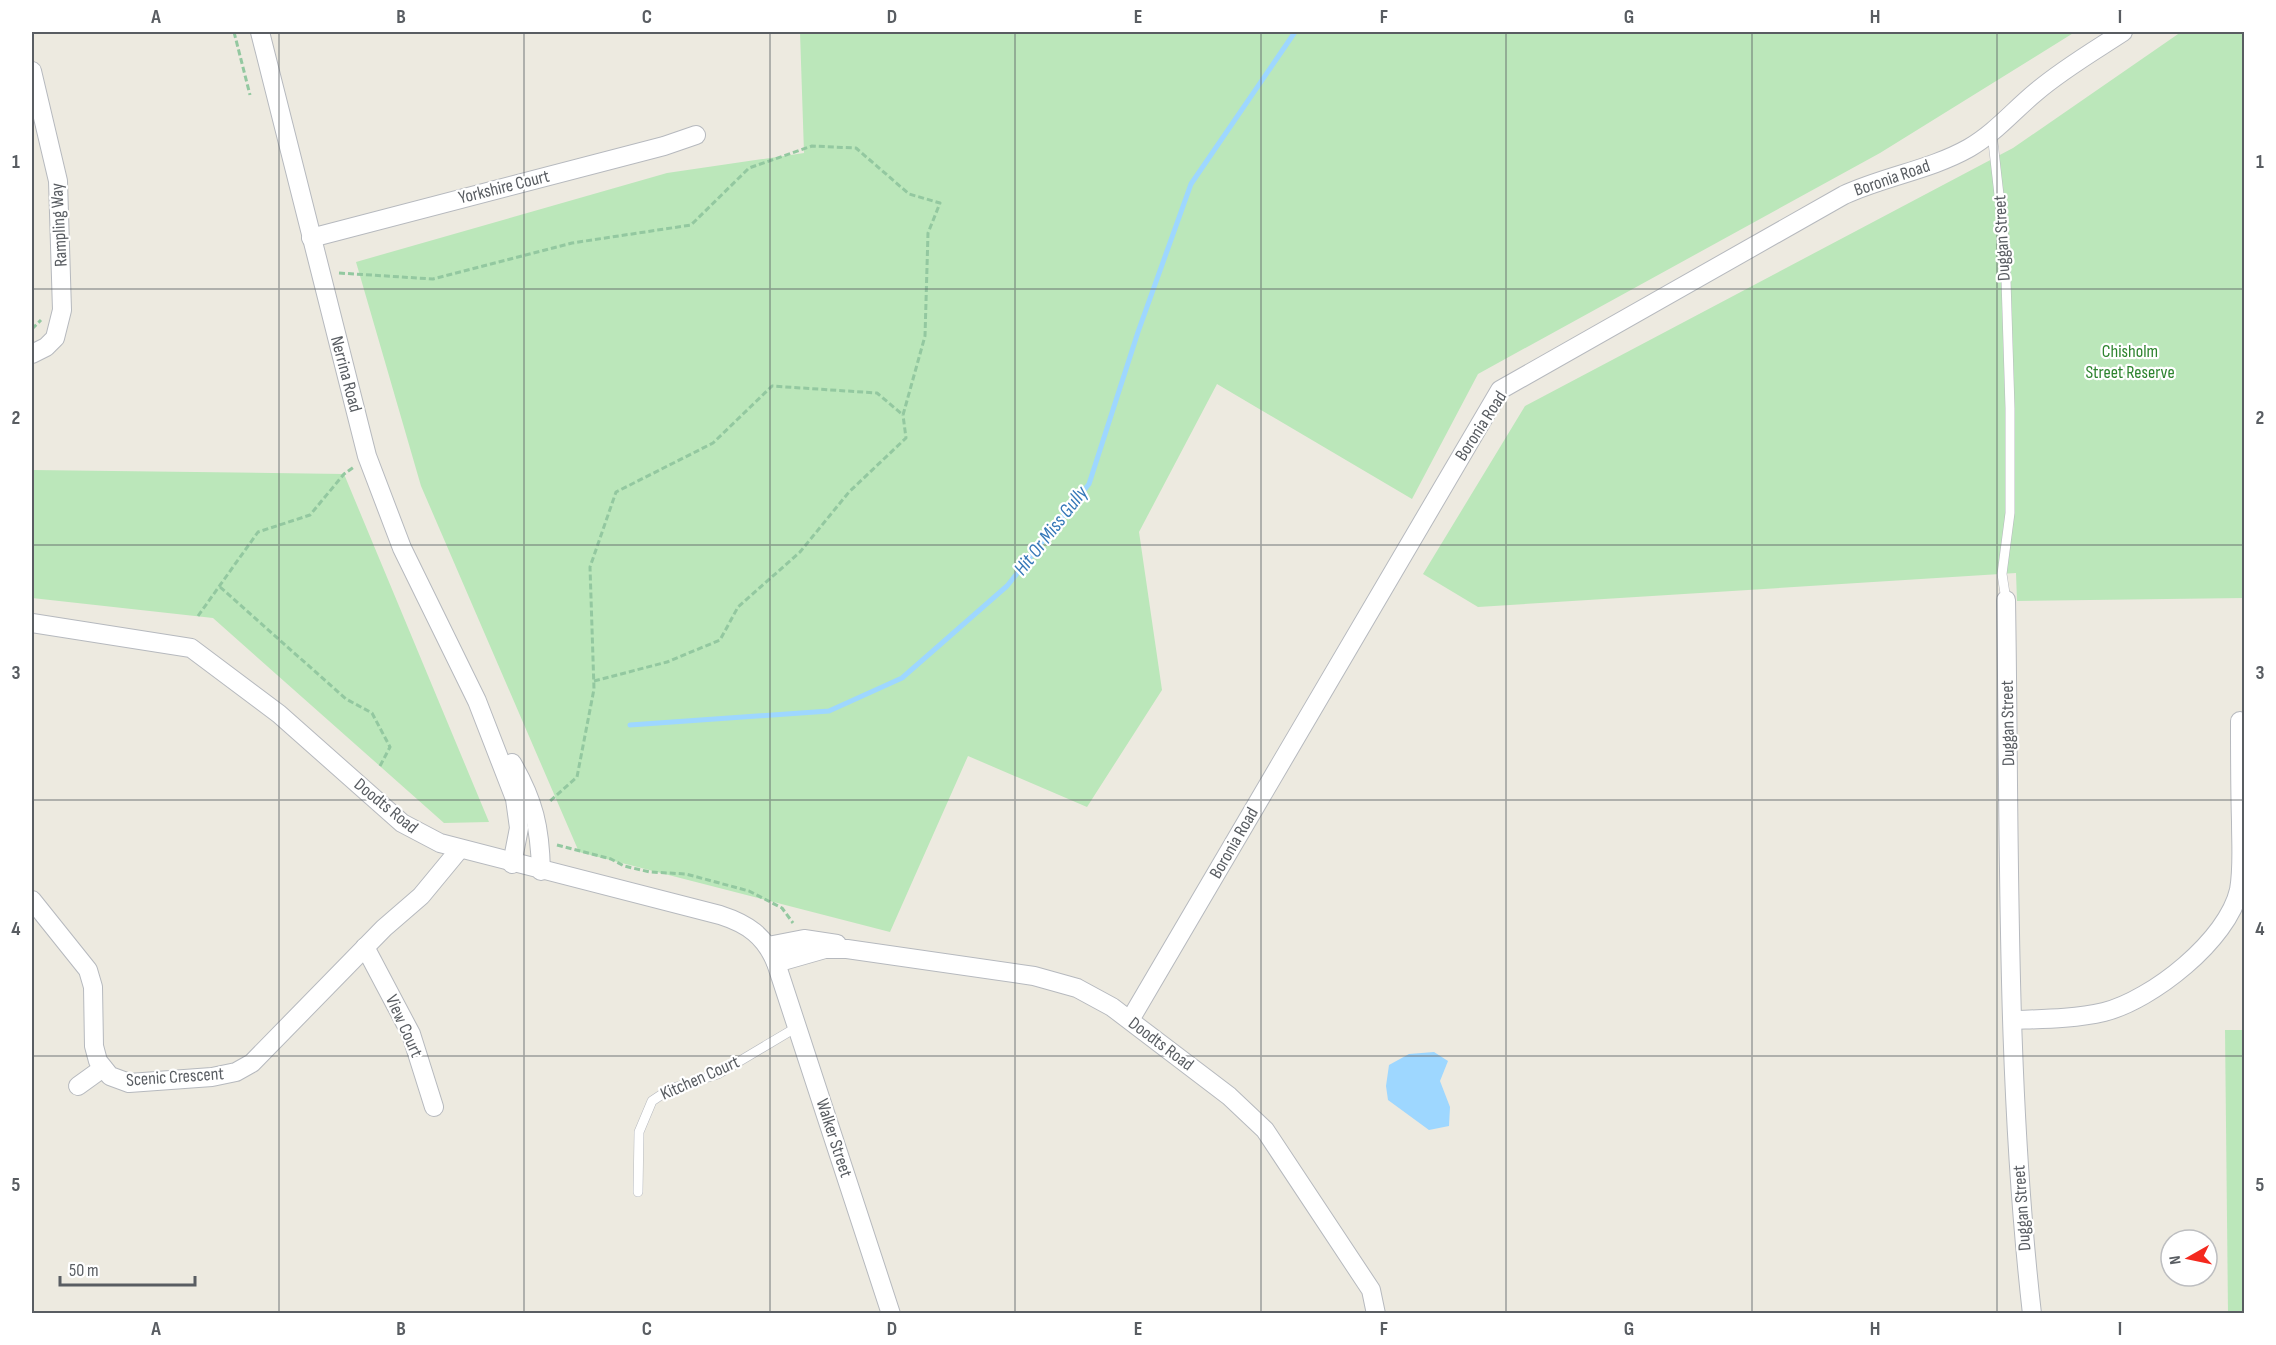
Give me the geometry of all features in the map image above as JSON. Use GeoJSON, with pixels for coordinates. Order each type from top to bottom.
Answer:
{"type":"FeatureCollection","features":[{"type":"Feature","properties":{"kind":"street","name":"Nerrina Road"},"geometry":{"type":"LineString","coordinates":[[260,32],[367,456],[402,548],[477,701],[525,785],[535,811],[540,841],[541,871]]}},
{"type":"Feature","properties":{"kind":"street","name":"Boronia Road"},"geometry":{"type":"LineString","coordinates":[[1130,1020],[1500,390],[1844,195],[1947,159],[1992,133],[2035,92],[2123,32]]}},
{"type":"Feature","properties":{"kind":"street","name":"Rampling Way"},"geometry":{"type":"LineString","coordinates":[[32,71],[58,181],[62,310],[60,327],[51,343],[32,354]]}},
{"type":"Feature","properties":{"kind":"street","name":"Yorkshire Court"},"geometry":{"type":"LineString","coordinates":[[311,238],[664,146],[696,135]]}},
{"type":"Feature","properties":{"kind":"street","name":"Duggan Street"},"geometry":{"type":"LineString","coordinates":[[2006,600],[2013,1020],[2021,1219],[2032,1314]]}},
{"type":"Feature","properties":{"kind":"street","name":"Doodts Road"},"geometry":{"type":"LineString","coordinates":[[32,623],[191,648],[279,714],[402,823],[425,837],[459,850],[734,919],[750,927],[768,946],[776,963],[830,948],[859,950],[996,968],[1043,978],[1092,995],[1130,1020],[1222,1090],[1264,1130],[1388,1314]]}},
{"type":"Feature","properties":{"kind":"street","name":"Nerrina Road"},"geometry":{"type":"LineString","coordinates":[[477,701],[517,807],[519,828],[512,864]]}},
{"type":"Feature","properties":{"kind":"street"},"geometry":{"type":"LineString","coordinates":[[2013,1020],[2093,1014],[2127,1003],[2157,986],[2182,967],[2220,928],[2236,901],[2241,872],[2240,721]]}},
{"type":"Feature","properties":{"kind":"street","name":"Scenic Crescent"},"geometry":{"type":"LineString","coordinates":[[32,900],[88,970],[93,987],[94,1046],[103,1068],[118,1081],[129,1083],[212,1077],[242,1069],[252,1063],[365,947],[426,891],[459,850]]}},
{"type":"Feature","properties":{"kind":"street","name":"Doodts Road"},"geometry":{"type":"LineString","coordinates":[[768,946],[802,939],[822,940],[859,950]]}},
{"type":"Feature","properties":{"kind":"street","name":"View Court"},"geometry":{"type":"LineString","coordinates":[[365,947],[411,1034],[434,1107]]}},
{"type":"Feature","properties":{"kind":"street","name":"Walker Street"},"geometry":{"type":"LineString","coordinates":[[776,963],[891,1314]]}},
{"type":"Feature","properties":{"kind":"street"},"geometry":{"type":"LineString","coordinates":[[78,1086],[103,1068]]}},
{"type":"Feature","properties":{"kind":"street","name":"Doodts Road"},"geometry":{"type":"LineString","coordinates":[[1368,1286],[1376,1314]]}},
{"type":"Feature","properties":{"kind":"lane","name":"Duggan Street"},"geometry":{"type":"LineString","coordinates":[[1992,133],[2005,248],[2010,408],[2010,513],[2002,574],[2006,600]]}},
{"type":"Feature","properties":{"kind":"lane","name":"Kitchen Court"},"geometry":{"type":"LineString","coordinates":[[638,1192],[639,1127],[656,1098],[670,1089],[718,1074],[798,1027]]}},
{"type":"Feature","properties":{"kind":"path"},"geometry":{"type":"LineString","coordinates":[[234,32],[250,95]]}},
{"type":"Feature","properties":{"kind":"path"},"geometry":{"type":"LineString","coordinates":[[319,272],[433,279],[572,243],[691,225],[749,168],[812,146],[856,148],[909,194],[940,203],[928,234],[925,336],[903,415],[906,438],[849,492],[800,552],[738,608],[720,640],[667,662],[594,681]]}},
{"type":"Feature","properties":{"kind":"path"},"geometry":{"type":"LineString","coordinates":[[535,811],[578,777],[594,681],[590,567],[616,492],[713,443],[772,386],[877,393],[903,415]]}},
{"type":"Feature","properties":{"kind":"path"},"geometry":{"type":"LineString","coordinates":[[198,616],[258,532],[310,515],[344,474],[367,456]]}},
{"type":"Feature","properties":{"kind":"path"},"geometry":{"type":"LineString","coordinates":[[220,587],[346,699],[372,713],[390,747],[380,766]]}},
{"type":"Feature","properties":{"kind":"path"},"geometry":{"type":"LineString","coordinates":[[540,841],[611,859],[624,866],[650,872],[686,874],[749,891],[782,908],[802,939]]}},
{"type":"Feature","properties":{"kind":"green space"},"geometry":{"type":"Polygon","coordinates":[[[800,32],[2075,32],[1880,153],[1478,374],[1412,499],[1217,384],[1139,532],[1162,690],[1087,807],[968,756],[890,932],[579,852],[421,486],[356,262],[667,173],[804,153],[800,32]]]}},
{"type":"Feature","properties":{"kind":"green space","name":"Chisholm Street Reserve"},"geometry":{"type":"Polygon","coordinates":[[[2181,32],[2244,32],[2244,598],[2017,601],[2016,573],[1478,607],[1423,574],[1525,406],[2013,148],[2181,32]]]}},
{"type":"Feature","properties":{"kind":"green space"},"geometry":{"type":"Polygon","coordinates":[[[32,470],[344,474],[489,822],[444,823],[213,618],[32,598],[32,470]]]}},
{"type":"Feature","properties":{"kind":"green space"},"geometry":{"type":"Polygon","coordinates":[[[2225,1030],[2244,1030],[2244,1313],[2228,1313],[2225,1030]]]}},
{"type":"Feature","properties":{"kind":"water"},"geometry":{"type":"Polygon","coordinates":[[[1434,1052],[1448,1061],[1440,1081],[1450,1107],[1449,1126],[1429,1130],[1388,1100],[1386,1086],[1389,1065],[1409,1054],[1434,1052]]]}},
{"type":"Feature","properties":{"kind":"waterway","name":"Hit Or Miss Gully"},"geometry":{"type":"LineString","coordinates":[[630,725],[829,711],[902,678],[1007,586],[1089,484],[1138,332],[1191,184],[1295,32]]}}]}
